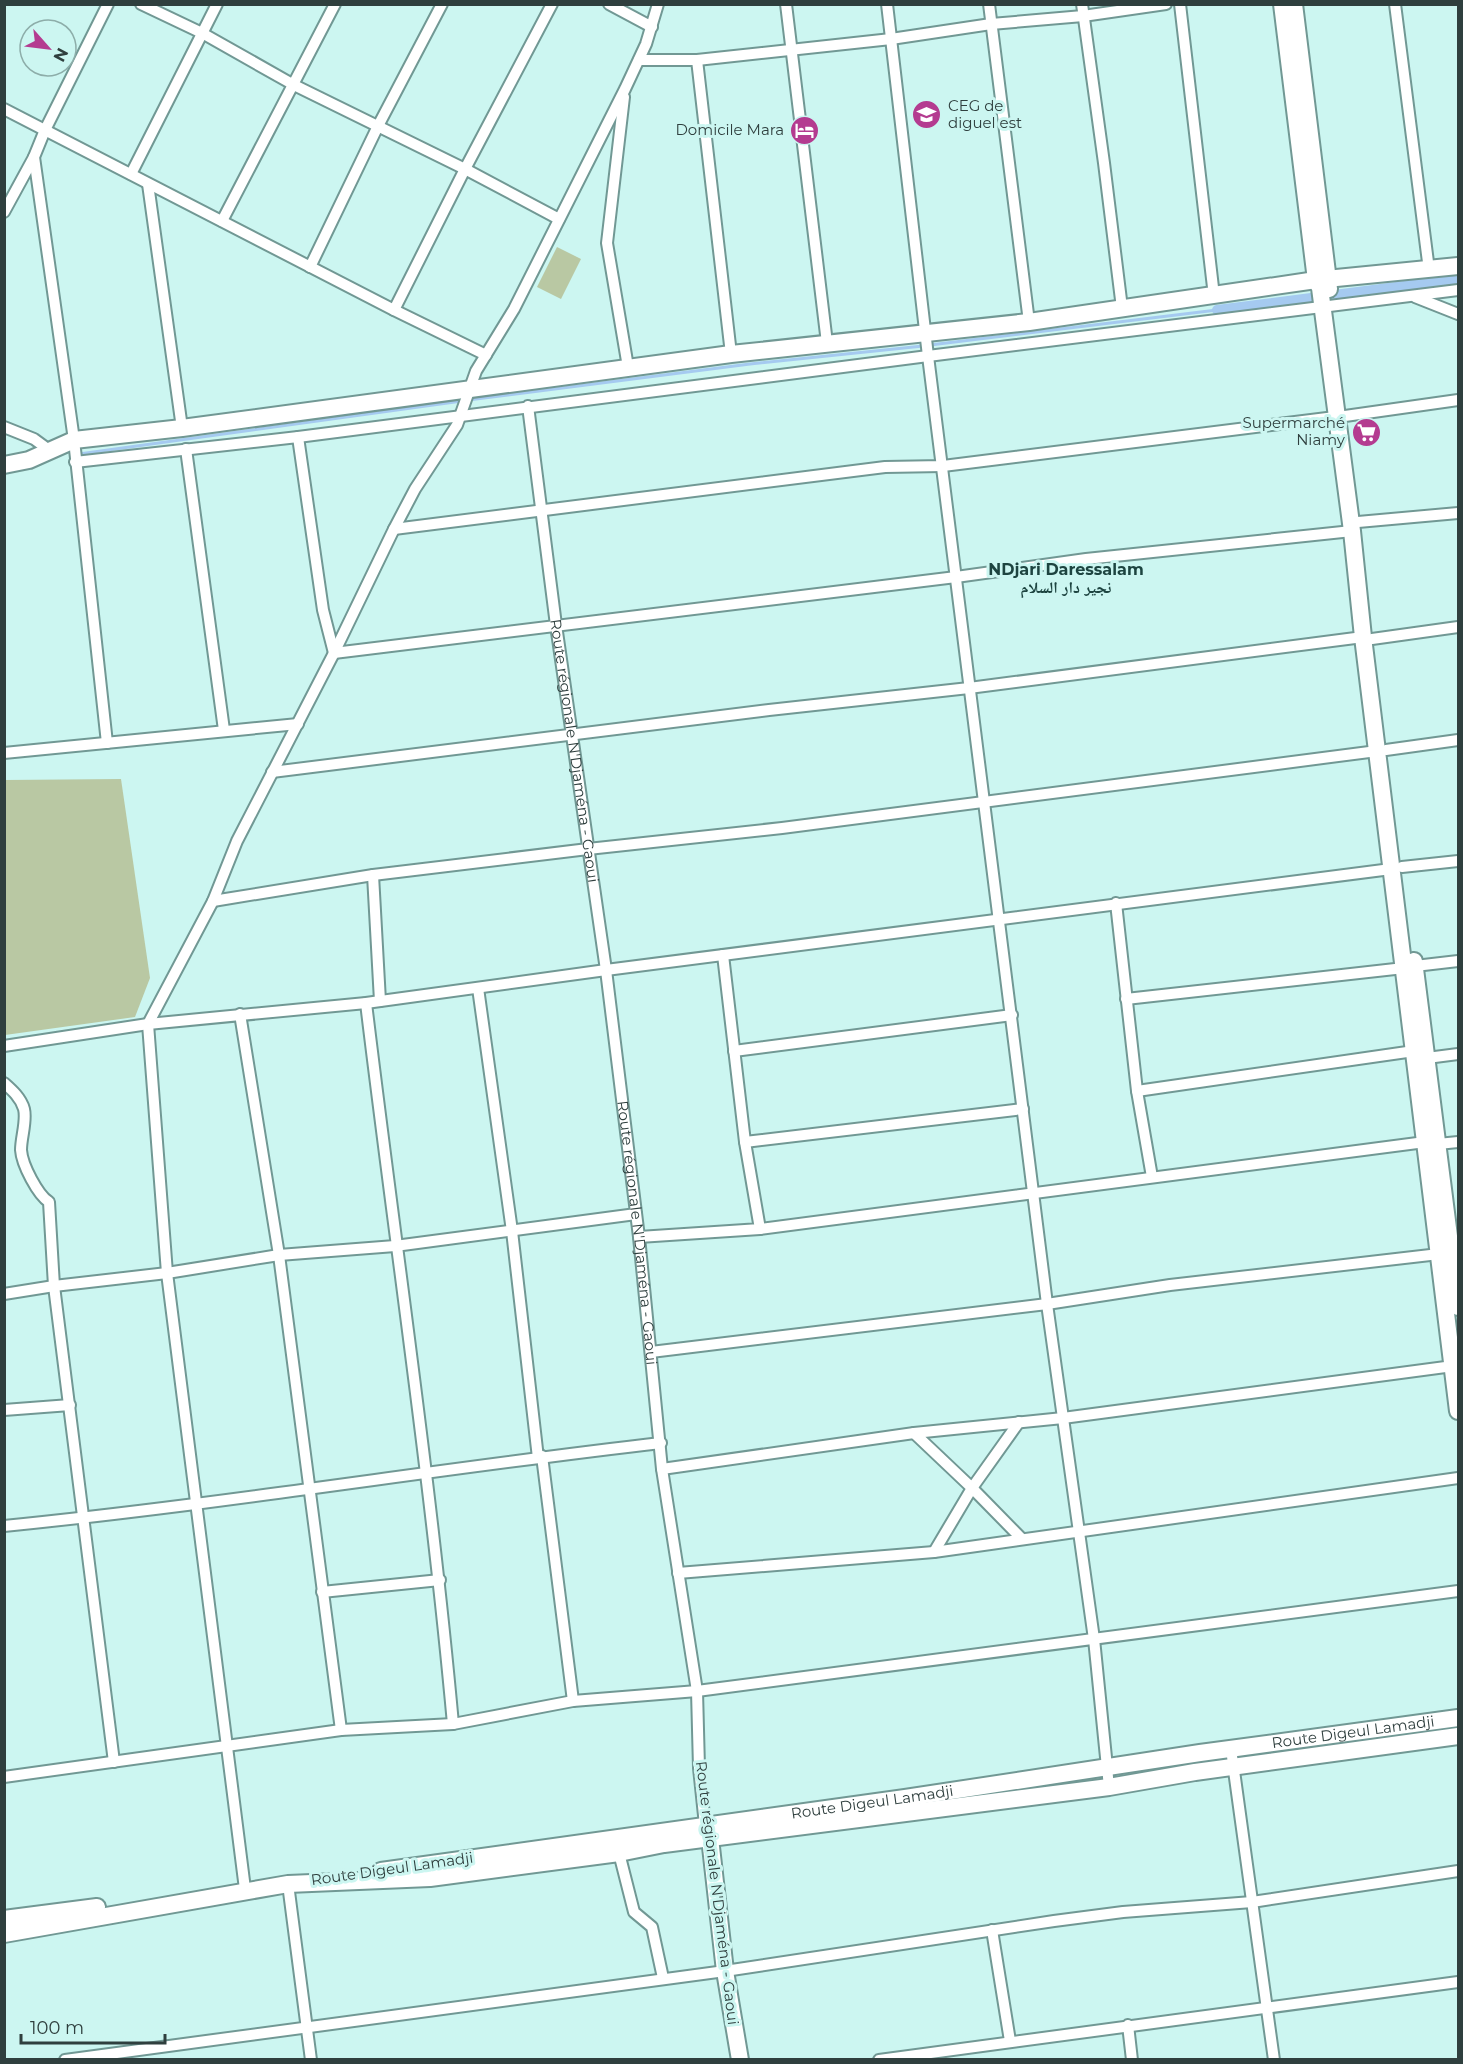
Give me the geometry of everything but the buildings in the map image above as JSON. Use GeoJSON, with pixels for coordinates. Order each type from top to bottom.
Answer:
{"type":"FeatureCollection","features":[{"type":"Feature","properties":{"kind":"street"},"geometry":{"type":"LineString","coordinates":[[4,212],[34,157],[45,130],[108,4]]}},
{"type":"Feature","properties":{"kind":"street"},"geometry":{"type":"LineString","coordinates":[[141,4],[202,33],[294,85],[465,169],[559,219]]}},
{"type":"Feature","properties":{"kind":"street"},"geometry":{"type":"LineString","coordinates":[[131,174],[217,4]]}},
{"type":"Feature","properties":{"kind":"street"},"geometry":{"type":"LineString","coordinates":[[222,221],[335,4]]}},
{"type":"Feature","properties":{"kind":"street"},"geometry":{"type":"LineString","coordinates":[[310,267],[378,126],[442,4]]}},
{"type":"Feature","properties":{"kind":"street"},"geometry":{"type":"LineString","coordinates":[[394,310],[552,4]]}},
{"type":"Feature","properties":{"kind":"street"},"geometry":{"type":"LineString","coordinates":[[609,4],[652,27]]}},
{"type":"Feature","properties":{"kind":"street"},"geometry":{"type":"LineString","coordinates":[[245,1889],[167,1273],[148,1024],[213,901],[237,841],[334,653],[394,529],[415,489],[462,413],[467,391],[476,371],[506,325],[625,89],[652,27],[658,4]]}},
{"type":"Feature","properties":{"kind":"street"},"geometry":{"type":"LineString","coordinates":[[786,4],[827,343]]}},
{"type":"Feature","properties":{"kind":"street"},"geometry":{"type":"LineString","coordinates":[[887,4],[928,356],[1033,1194],[1094,1639],[1109,1787]]}},
{"type":"Feature","properties":{"kind":"street"},"geometry":{"type":"LineString","coordinates":[[988,4],[1029,322]]}},
{"type":"Feature","properties":{"kind":"street"},"geometry":{"type":"LineString","coordinates":[[1082,4],[1122,308]]}},
{"type":"Feature","properties":{"kind":"street"},"geometry":{"type":"LineString","coordinates":[[639,60],[697,60],[891,39],[991,24],[1083,16],[1166,4]]}},
{"type":"Feature","properties":{"kind":"street"},"geometry":{"type":"LineString","coordinates":[[1180,4],[1214,296]]}},
{"type":"Feature","properties":{"kind":"street"},"geometry":{"type":"LineString","coordinates":[[1282,4],[1325,293]]}},
{"type":"Feature","properties":{"kind":"street"},"geometry":{"type":"LineString","coordinates":[[1294,4],[1325,293],[1431,1143],[1439,1254],[1458,1411]]}},
{"type":"Feature","properties":{"kind":"street"},"geometry":{"type":"LineString","coordinates":[[1395,4],[1429,270]]}},
{"type":"Feature","properties":{"kind":"street"},"geometry":{"type":"LineString","coordinates":[[697,60],[731,354]]}},
{"type":"Feature","properties":{"kind":"street"},"geometry":{"type":"LineString","coordinates":[[625,89],[607,243],[628,367]]}},
{"type":"Feature","properties":{"kind":"street"},"geometry":{"type":"LineString","coordinates":[[4,109],[486,355]]}},
{"type":"Feature","properties":{"kind":"street"},"geometry":{"type":"LineString","coordinates":[[34,157],[74,440],[107,743]]}},
{"type":"Feature","properties":{"kind":"street"},"geometry":{"type":"LineString","coordinates":[[148,184],[182,428]]}},
{"type":"Feature","properties":{"kind":"street"},"geometry":{"type":"LineString","coordinates":[[75,462],[298,437],[462,413],[928,356],[1325,293],[1429,270],[1458,266]]}},
{"type":"Feature","properties":{"kind":"street"},"geometry":{"type":"LineString","coordinates":[[4,465],[29,460],[74,440],[467,391],[731,354],[927,335],[1214,296],[1325,293],[1412,296],[1458,290]]}},
{"type":"Feature","properties":{"kind":"street"},"geometry":{"type":"LineString","coordinates":[[1412,296],[1458,314]]}},
{"type":"Feature","properties":{"kind":"street"},"geometry":{"type":"LineString","coordinates":[[394,529],[885,468],[943,466],[1340,417],[1458,400]]}},
{"type":"Feature","properties":{"kind":"street","name":"Route régionale N'Djaména - Gaoui"},"geometry":{"type":"LineString","coordinates":[[528,406],[556,625],[606,970],[639,1237],[662,1469],[698,1691],[699,1768],[725,1971],[740,2060]]}},
{"type":"Feature","properties":{"kind":"street"},"geometry":{"type":"LineString","coordinates":[[4,427],[34,439],[49,450]]}},
{"type":"Feature","properties":{"kind":"street"},"geometry":{"type":"LineString","coordinates":[[298,437],[323,610],[334,653]]}},
{"type":"Feature","properties":{"kind":"street"},"geometry":{"type":"LineString","coordinates":[[186,449],[224,730]]}},
{"type":"Feature","properties":{"kind":"street"},"geometry":{"type":"LineString","coordinates":[[334,653],[1458,513]]}},
{"type":"Feature","properties":{"kind":"street"},"geometry":{"type":"LineString","coordinates":[[272,772],[1458,627]]}},
{"type":"Feature","properties":{"kind":"street"},"geometry":{"type":"LineString","coordinates":[[4,753],[298,724]]}},
{"type":"Feature","properties":{"kind":"street"},"geometry":{"type":"LineString","coordinates":[[213,901],[373,875],[985,803],[1458,740]]}},
{"type":"Feature","properties":{"kind":"street"},"geometry":{"type":"LineString","coordinates":[[4,1046],[148,1024],[366,1003],[1116,903],[1458,861]]}},
{"type":"Feature","properties":{"kind":"street"},"geometry":{"type":"LineString","coordinates":[[373,875],[380,1001]]}},
{"type":"Feature","properties":{"kind":"street"},"geometry":{"type":"LineString","coordinates":[[1116,903],[1137,1091],[1152,1177]]}},
{"type":"Feature","properties":{"kind":"street"},"geometry":{"type":"LineString","coordinates":[[723,955],[745,1142],[760,1229]]}},
{"type":"Feature","properties":{"kind":"street"},"geometry":{"type":"LineString","coordinates":[[1126,999],[1458,961]]}},
{"type":"Feature","properties":{"kind":"street"},"geometry":{"type":"LineString","coordinates":[[478,988],[573,1701]]}},
{"type":"Feature","properties":{"kind":"street"},"geometry":{"type":"LineString","coordinates":[[366,1003],[395,1246],[440,1580],[453,1724]]}},
{"type":"Feature","properties":{"kind":"street"},"geometry":{"type":"LineString","coordinates":[[240,1014],[279,1255],[340,1730]]}},
{"type":"Feature","properties":{"kind":"street"},"geometry":{"type":"LineString","coordinates":[[734,1051],[1012,1015]]}},
{"type":"Feature","properties":{"kind":"street"},"geometry":{"type":"LineString","coordinates":[[1137,1091],[1420,1054],[1458,1054]]}},
{"type":"Feature","properties":{"kind":"street"},"geometry":{"type":"LineString","coordinates":[[4,1083],[20,1099],[24,1110],[21,1153],[42,1198],[49,1202],[54,1286],[114,1762]]}},
{"type":"Feature","properties":{"kind":"street"},"geometry":{"type":"LineString","coordinates":[[745,1142],[1023,1109]]}},
{"type":"Feature","properties":{"kind":"street"},"geometry":{"type":"LineString","coordinates":[[639,1237],[760,1229],[1152,1177],[1431,1143],[1458,1142]]}},
{"type":"Feature","properties":{"kind":"street"},"geometry":{"type":"LineString","coordinates":[[1431,1143],[1454,1238],[1458,1307]]}},
{"type":"Feature","properties":{"kind":"street"},"geometry":{"type":"LineString","coordinates":[[4,1294],[167,1273],[279,1255],[395,1246],[636,1214]]}},
{"type":"Feature","properties":{"kind":"street"},"geometry":{"type":"LineString","coordinates":[[651,1353],[1047,1304],[1170,1285],[1439,1254]]}},
{"type":"Feature","properties":{"kind":"street"},"geometry":{"type":"LineString","coordinates":[[662,1469],[914,1433],[1064,1418],[1453,1366]]}},
{"type":"Feature","properties":{"kind":"street"},"geometry":{"type":"LineString","coordinates":[[4,1410],[70,1405]]}},
{"type":"Feature","properties":{"kind":"street"},"geometry":{"type":"LineString","coordinates":[[934,1552],[972,1488],[1018,1422]]}},
{"type":"Feature","properties":{"kind":"street"},"geometry":{"type":"LineString","coordinates":[[914,1433],[1021,1538]]}},
{"type":"Feature","properties":{"kind":"street"},"geometry":{"type":"LineString","coordinates":[[4,1526],[196,1504],[540,1457],[661,1443]]}},
{"type":"Feature","properties":{"kind":"street"},"geometry":{"type":"LineString","coordinates":[[678,1573],[934,1552],[1458,1478]]}},
{"type":"Feature","properties":{"kind":"street"},"geometry":{"type":"LineString","coordinates":[[322,1592],[440,1580]]}},
{"type":"Feature","properties":{"kind":"street"},"geometry":{"type":"LineString","coordinates":[[4,1777],[340,1730],[453,1724],[573,1701],[698,1691],[1458,1591]]}},
{"type":"Feature","properties":{"kind":"street","name":"Route Digeul Lamadji"},"geometry":{"type":"LineString","coordinates":[[4,1934],[288,1884],[430,1878],[620,1853],[708,1832],[1231,1749],[1458,1718]]}},
{"type":"Feature","properties":{"kind":"street","name":"Route Digeul Lamadji"},"geometry":{"type":"LineString","coordinates":[[4,1918],[708,1832],[1109,1787],[1458,1736]]}},
{"type":"Feature","properties":{"kind":"street"},"geometry":{"type":"LineString","coordinates":[[1231,1749],[1274,2060]]}},
{"type":"Feature","properties":{"kind":"street"},"geometry":{"type":"LineString","coordinates":[[620,1853],[634,1912],[652,1927],[663,1978]]}},
{"type":"Feature","properties":{"kind":"street"},"geometry":{"type":"LineString","coordinates":[[65,2060],[725,1971],[1123,1912],[1252,1902],[1458,1871]]}},
{"type":"Feature","properties":{"kind":"street"},"geometry":{"type":"LineString","coordinates":[[288,1884],[311,2060]]}},
{"type":"Feature","properties":{"kind":"street"},"geometry":{"type":"LineString","coordinates":[[992,1930],[1010,2041]]}},
{"type":"Feature","properties":{"kind":"street"},"geometry":{"type":"LineString","coordinates":[[879,2060],[935,2056],[1010,2041],[1458,1982]]}},
{"type":"Feature","properties":{"kind":"street"},"geometry":{"type":"LineString","coordinates":[[1128,2025],[1132,2060]]}},
{"type":"Feature","properties":{"kind":"green space"},"geometry":{"type":"Polygon","coordinates":[[[557,247],[581,259],[561,299],[537,287],[557,247]]]}},
{"type":"Feature","properties":{"kind":"green space"},"geometry":{"type":"Polygon","coordinates":[[[121,779],[150,978],[135,1017],[5,1035],[5,780],[121,779]]]}},
{"type":"Feature","properties":{"kind":"waterway"},"geometry":{"type":"LineString","coordinates":[[1217,310],[1458,279]]}},
{"type":"Feature","properties":{"kind":"waterway"},"geometry":{"type":"LineString","coordinates":[[930,345],[1217,310]]}},
{"type":"Feature","properties":{"kind":"waterway"},"geometry":{"type":"LineString","coordinates":[[468,400],[750,364],[923,346]]}},
{"type":"Feature","properties":{"kind":"waterway"},"geometry":{"type":"LineString","coordinates":[[79,454],[462,401]]}},
{"type":"Feature","properties":{"kind":"place","name":"CEG de diguel est"},"geometry":{"type":"Point","coordinates":[927,115]}},
{"type":"Feature","properties":{"kind":"place","name":"Domicile Mara"},"geometry":{"type":"Point","coordinates":[805,130]}},
{"type":"Feature","properties":{"kind":"place","name":"Supermarché Niamy"},"geometry":{"type":"Point","coordinates":[1366,432]}},
{"type":"Feature","properties":{"kind":"district","name":"NDjari Daressalam نجير دار السلام"},"geometry":{"type":"Point","coordinates":[1066,578]}}]}
